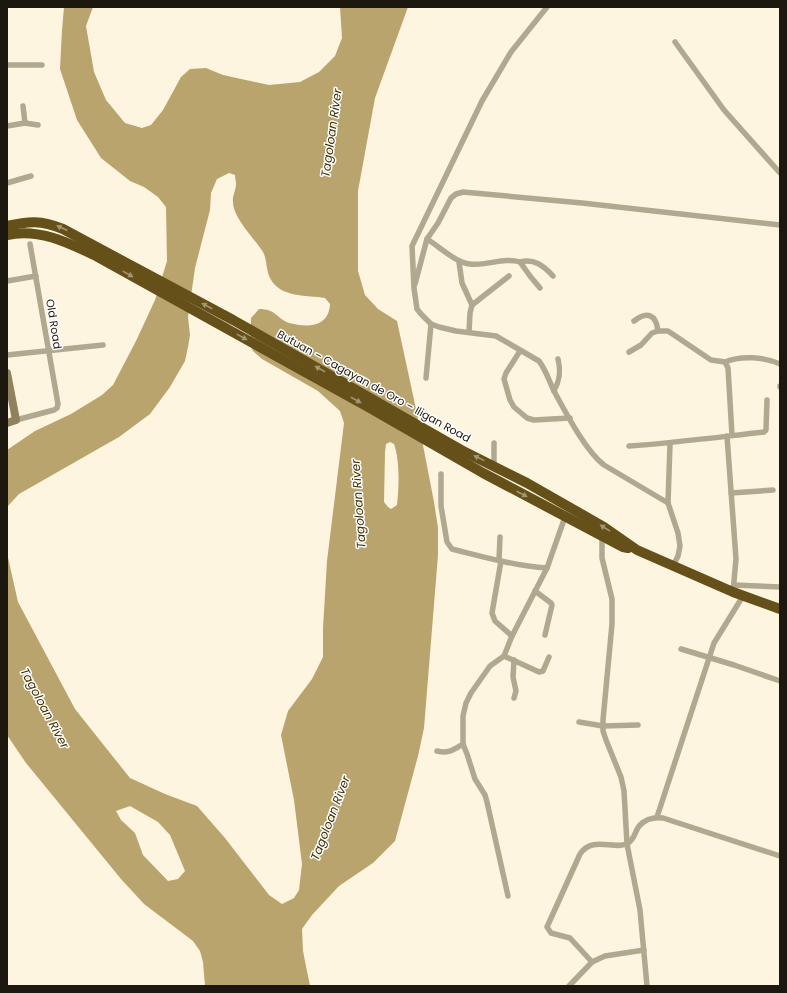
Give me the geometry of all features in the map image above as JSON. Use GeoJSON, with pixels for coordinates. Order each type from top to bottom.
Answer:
{"type":"FeatureCollection","features":[{"type":"Feature","properties":{"kind":"highway"},"geometry":{"type":"LineString","coordinates":[[7,226],[32,221],[47,223],[63,229],[95,251]]}},
{"type":"Feature","properties":{"kind":"highway"},"geometry":{"type":"LineString","coordinates":[[7,235],[21,233],[46,236],[95,251]]}},
{"type":"Feature","properties":{"kind":"highway","name":"Butuan – Cagayan de Oro – Iligan Road"},"geometry":{"type":"LineString","coordinates":[[95,251],[427,435],[484,473],[623,547],[637,550]]}},
{"type":"Feature","properties":{"kind":"highway","name":"Butuan – Cagayan de Oro – Iligan Road"},"geometry":{"type":"LineString","coordinates":[[427,435],[494,466],[604,527],[637,550],[673,566],[733,589],[743,596],[780,609]]}},
{"type":"Feature","properties":{"kind":"street"},"geometry":{"type":"LineString","coordinates":[[547,7],[511,52],[482,101],[412,246],[414,288],[417,309],[431,324],[456,331],[496,336],[539,361],[554,391],[589,450],[599,461],[668,503]]}},
{"type":"Feature","properties":{"kind":"street"},"geometry":{"type":"LineString","coordinates":[[675,42],[724,110],[780,173]]}},
{"type":"Feature","properties":{"kind":"street"},"geometry":{"type":"LineString","coordinates":[[7,65],[42,64]]}},
{"type":"Feature","properties":{"kind":"street"},"geometry":{"type":"LineString","coordinates":[[23,106],[25,123]]}},
{"type":"Feature","properties":{"kind":"street"},"geometry":{"type":"LineString","coordinates":[[7,126],[25,123],[38,125]]}},
{"type":"Feature","properties":{"kind":"street"},"geometry":{"type":"LineString","coordinates":[[7,183],[31,176]]}},
{"type":"Feature","properties":{"kind":"street"},"geometry":{"type":"LineString","coordinates":[[414,288],[428,239],[451,198],[456,194],[463,192],[582,203],[780,225]]}},
{"type":"Feature","properties":{"kind":"street"},"geometry":{"type":"LineString","coordinates":[[428,239],[459,262],[471,265],[510,260],[520,262],[526,260],[535,262],[546,268],[553,276]]}},
{"type":"Feature","properties":{"kind":"street","name":"Old Road"},"geometry":{"type":"LineString","coordinates":[[16,420],[54,410],[57,408],[58,404],[30,244]]}},
{"type":"Feature","properties":{"kind":"street"},"geometry":{"type":"LineString","coordinates":[[459,262],[462,283],[472,305],[469,332]]}},
{"type":"Feature","properties":{"kind":"street"},"geometry":{"type":"LineString","coordinates":[[520,262],[540,288]]}},
{"type":"Feature","properties":{"kind":"street"},"geometry":{"type":"LineString","coordinates":[[7,281],[36,276]]}},
{"type":"Feature","properties":{"kind":"street"},"geometry":{"type":"LineString","coordinates":[[472,305],[509,276]]}},
{"type":"Feature","properties":{"kind":"street"},"geometry":{"type":"LineString","coordinates":[[634,321],[647,315],[652,316],[655,319],[658,331]]}},
{"type":"Feature","properties":{"kind":"street"},"geometry":{"type":"LineString","coordinates":[[426,378],[431,324]]}},
{"type":"Feature","properties":{"kind":"street"},"geometry":{"type":"LineString","coordinates":[[630,352],[641,345],[652,333],[658,331],[668,331],[711,360],[725,362],[739,357],[749,357],[780,364]]}},
{"type":"Feature","properties":{"kind":"street"},"geometry":{"type":"LineString","coordinates":[[7,355],[103,345]]}},
{"type":"Feature","properties":{"kind":"street"},"geometry":{"type":"LineString","coordinates":[[520,351],[506,373],[504,379],[510,400],[514,407],[527,418],[534,420],[570,418]]}},
{"type":"Feature","properties":{"kind":"street"},"geometry":{"type":"LineString","coordinates":[[554,391],[559,383],[560,376],[558,359]]}},
{"type":"Feature","properties":{"kind":"street"},"geometry":{"type":"LineString","coordinates":[[725,362],[728,368],[731,493],[736,559],[733,589],[780,587]]}},
{"type":"Feature","properties":{"kind":"street"},"geometry":{"type":"LineString","coordinates":[[7,373],[16,420],[7,423]]}},
{"type":"Feature","properties":{"kind":"street"},"geometry":{"type":"LineString","coordinates":[[629,446],[670,444],[765,431],[767,400]]}},
{"type":"Feature","properties":{"kind":"street"},"geometry":{"type":"LineString","coordinates":[[494,443],[494,466]]}},
{"type":"Feature","properties":{"kind":"street"},"geometry":{"type":"LineString","coordinates":[[670,444],[668,503],[678,533],[680,546],[678,556],[673,566]]}},
{"type":"Feature","properties":{"kind":"street"},"geometry":{"type":"LineString","coordinates":[[441,474],[440,506],[447,542],[452,549],[529,567],[547,568]]}},
{"type":"Feature","properties":{"kind":"street"},"geometry":{"type":"LineString","coordinates":[[731,493],[773,490]]}},
{"type":"Feature","properties":{"kind":"street"},"geometry":{"type":"LineString","coordinates":[[508,896],[485,795],[475,779],[468,754],[462,744],[463,716],[466,703],[490,666],[504,656],[512,636],[547,568],[565,517]]}},
{"type":"Feature","properties":{"kind":"street"},"geometry":{"type":"LineString","coordinates":[[602,536],[602,558],[612,598],[612,624],[603,726],[606,740],[621,777],[624,791],[627,844],[640,910],[647,986]]}},
{"type":"Feature","properties":{"kind":"street"},"geometry":{"type":"LineString","coordinates":[[500,537],[500,561],[492,614],[495,621],[512,636]]}},
{"type":"Feature","properties":{"kind":"street"},"geometry":{"type":"LineString","coordinates":[[535,591],[552,605],[545,635]]}},
{"type":"Feature","properties":{"kind":"street"},"geometry":{"type":"LineString","coordinates":[[656,817],[714,643],[743,596]]}},
{"type":"Feature","properties":{"kind":"street"},"geometry":{"type":"LineString","coordinates":[[681,649],[780,681]]}},
{"type":"Feature","properties":{"kind":"street"},"geometry":{"type":"LineString","coordinates":[[504,656],[539,672],[543,671],[549,657]]}},
{"type":"Feature","properties":{"kind":"street"},"geometry":{"type":"LineString","coordinates":[[514,660],[513,677],[516,691],[514,698]]}},
{"type":"Feature","properties":{"kind":"street"},"geometry":{"type":"LineString","coordinates":[[579,722],[603,726],[638,725]]}},
{"type":"Feature","properties":{"kind":"street"},"geometry":{"type":"LineString","coordinates":[[437,751],[445,753],[449,752],[462,744]]}},
{"type":"Feature","properties":{"kind":"street"},"geometry":{"type":"LineString","coordinates":[[592,962],[570,938],[551,933],[546,927],[583,850],[590,845],[627,844],[632,840],[640,825],[656,817],[780,856]]}},
{"type":"Feature","properties":{"kind":"street"},"geometry":{"type":"LineString","coordinates":[[569,986],[592,962],[605,956],[644,950]]}},
{"type":"Feature","properties":{"kind":"water","name":"Tagoloan River"},"geometry":{"type":"Polygon","coordinates":[[[64,7],[93,7],[86,26],[94,72],[106,100],[125,123],[142,128],[151,125],[163,110],[181,77],[190,69],[206,68],[223,75],[269,85],[300,82],[319,72],[335,56],[342,38],[340,7],[408,7],[375,98],[358,191],[358,271],[365,295],[378,309],[397,321],[416,409],[438,528],[438,555],[424,728],[395,841],[373,863],[339,886],[312,915],[302,929],[303,951],[310,986],[205,986],[203,962],[200,951],[193,941],[144,904],[121,879],[26,763],[7,735],[7,553],[18,602],[75,709],[130,778],[165,794],[197,806],[225,838],[269,895],[282,904],[294,898],[299,890],[302,864],[294,800],[281,735],[288,711],[312,679],[323,657],[323,628],[327,561],[344,423],[340,411],[318,391],[262,359],[253,351],[250,345],[251,318],[259,309],[265,309],[273,312],[281,319],[289,323],[299,325],[316,324],[324,320],[327,316],[330,304],[325,298],[294,294],[280,289],[274,284],[270,278],[263,252],[240,221],[234,208],[233,200],[236,186],[235,175],[229,173],[217,179],[211,193],[210,210],[195,268],[188,317],[190,335],[185,361],[170,387],[150,414],[119,437],[19,494],[7,507],[7,450],[35,431],[71,414],[102,395],[113,385],[155,300],[167,261],[166,207],[158,197],[144,187],[130,181],[101,158],[77,120],[60,69],[64,7]],[[390,442],[386,444],[385,452],[384,502],[391,509],[397,505],[398,474],[396,451],[394,444],[390,442]],[[130,806],[116,811],[121,820],[135,833],[143,855],[168,881],[178,879],[185,871],[170,835],[158,822],[130,806]]]}}]}
